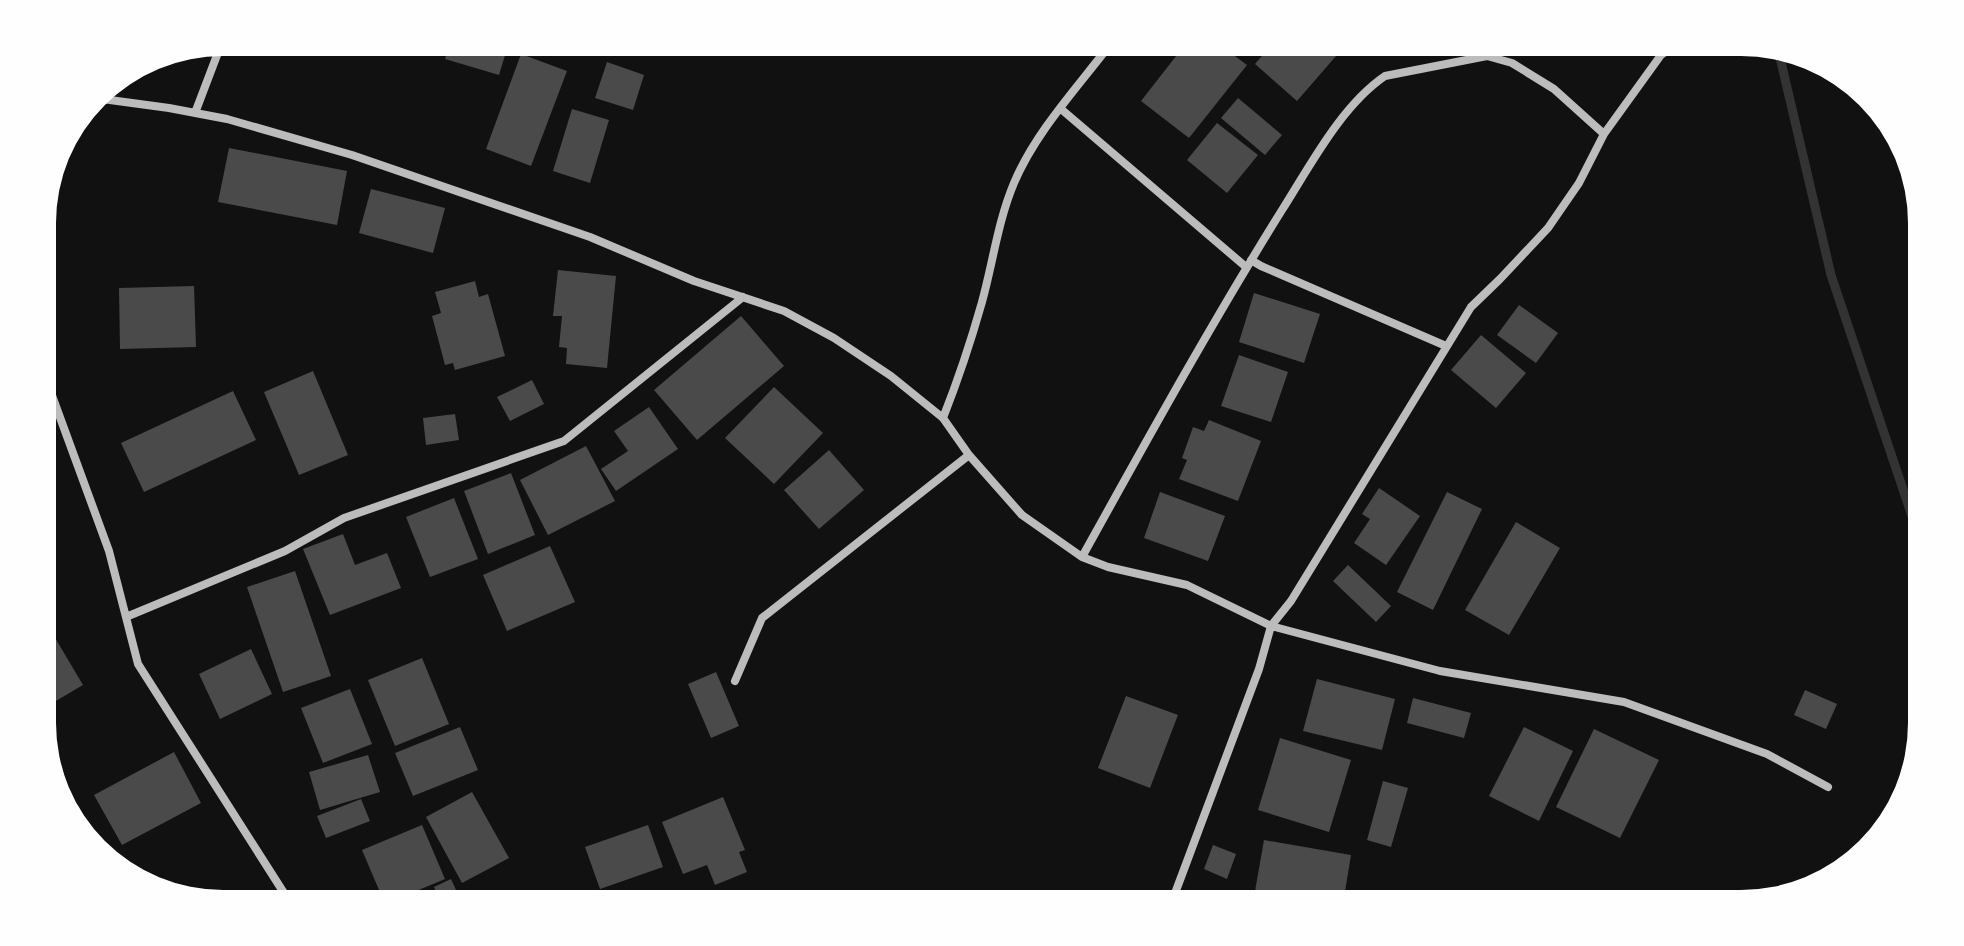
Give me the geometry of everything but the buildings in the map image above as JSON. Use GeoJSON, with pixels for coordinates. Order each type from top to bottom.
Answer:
{"type":"FeatureCollection","features":[{"type":"Feature","properties":{"kind":"street"},"geometry":{"type":"LineString","coordinates":[[195,113],[217,56]]}},
{"type":"Feature","properties":{"kind":"street"},"geometry":{"type":"LineString","coordinates":[[943,418],[982,301],[1000,223],[1014,182],[1037,141],[1101,56]]}},
{"type":"Feature","properties":{"kind":"street"},"geometry":{"type":"LineString","coordinates":[[1082,557],[1249,264],[1317,155],[1344,116],[1372,85],[1385,76],[1487,56],[1512,63],[1554,89],[1604,134]]}},
{"type":"Feature","properties":{"kind":"street"},"geometry":{"type":"LineString","coordinates":[[1176,890],[1259,669],[1271,626],[1291,601],[1471,307],[1548,228],[1579,183],[1604,134],[1660,56]]}},
{"type":"Feature","properties":{"kind":"street"},"geometry":{"type":"LineString","coordinates":[[110,100],[227,119],[352,155],[590,237],[694,281],[784,311],[834,338],[891,376],[943,418],[969,455],[1022,515],[1082,557],[1108,567],[1187,585],[1271,626],[1440,671],[1624,702],[1767,754],[1828,787]]}},
{"type":"Feature","properties":{"kind":"street"},"geometry":{"type":"LineString","coordinates":[[1061,109],[1249,264],[1261,266],[1446,346]]}},
{"type":"Feature","properties":{"kind":"street"},"geometry":{"type":"LineString","coordinates":[[126,617],[285,551],[344,518],[564,441],[743,297]]}},
{"type":"Feature","properties":{"kind":"street"},"geometry":{"type":"LineString","coordinates":[[56,406],[109,551],[138,664],[282,890]]}},
{"type":"Feature","properties":{"kind":"street"},"geometry":{"type":"LineString","coordinates":[[735,681],[762,618],[969,455]]}},
{"type":"Feature","properties":{"kind":"waterway"},"geometry":{"type":"LineString","coordinates":[[1781,61],[1831,275],[1908,504]]}}]}
